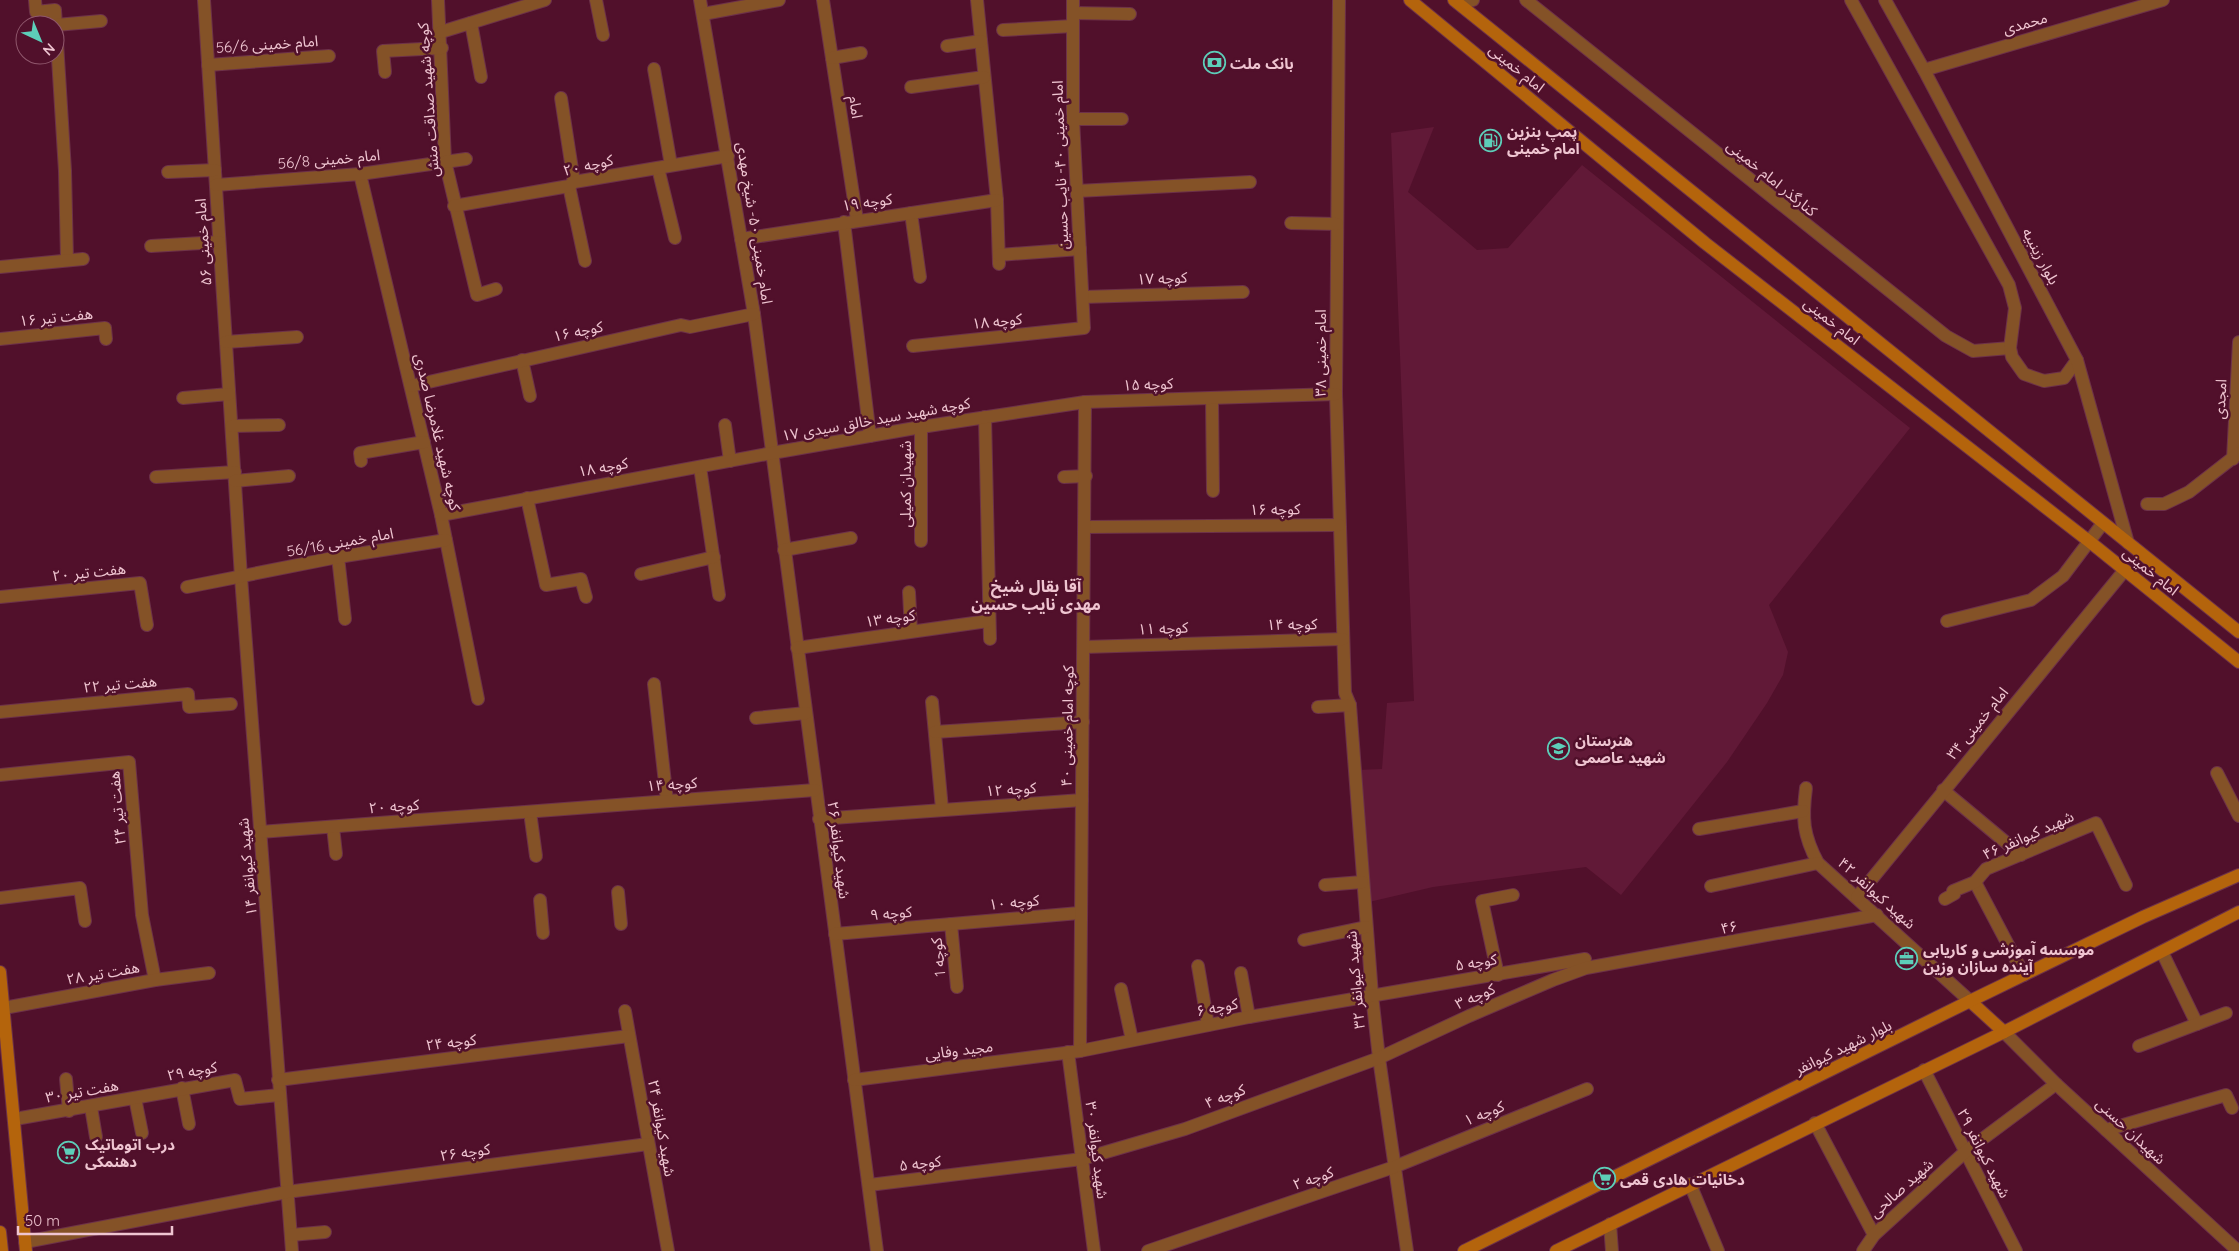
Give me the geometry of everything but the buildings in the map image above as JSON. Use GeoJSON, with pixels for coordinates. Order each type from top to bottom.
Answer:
{"type":"FeatureCollection","features":[{"type":"Feature","properties":{"kind":"main road","name":"امام خمینی"},"geometry":{"type":"LineString","coordinates":[[1410,0],[1705,243],[2090,542],[2239,662]]}},
{"type":"Feature","properties":{"kind":"main road","name":"امام خمینی"},"geometry":{"type":"LineString","coordinates":[[1456,2],[1622,138],[2239,632]]}},
{"type":"Feature","properties":{"kind":"main road","name":"بلوار شهید کیوانفر"},"geometry":{"type":"LineString","coordinates":[[1464,1251],[2143,917],[2239,875]]}},
{"type":"Feature","properties":{"kind":"main road"},"geometry":{"type":"LineString","coordinates":[[1556,1251],[2004,1032],[2239,912]]}},
{"type":"Feature","properties":{"kind":"main road"},"geometry":{"type":"LineString","coordinates":[[0,972],[26,1247]]}},
{"type":"Feature","properties":{"kind":"main road"},"geometry":{"type":"LineString","coordinates":[[1970,1001],[2004,1032]]}},
{"type":"Feature","properties":{"kind":"main road"},"geometry":{"type":"LineString","coordinates":[[0,1232],[2,1251]]}},
{"type":"Feature","properties":{"kind":"street"},"geometry":{"type":"LineString","coordinates":[[35,0],[36,12],[54,10],[55,15]]}},
{"type":"Feature","properties":{"kind":"street","name":"امام خمینی ۵۶"},"geometry":{"type":"LineString","coordinates":[[204,0],[235,476]]}},
{"type":"Feature","properties":{"kind":"street","name":"کوچه شهید صداقت منش"},"geometry":{"type":"LineString","coordinates":[[438,0],[442,48],[445,161],[454,206],[477,295],[496,289]]}},
{"type":"Feature","properties":{"kind":"street"},"geometry":{"type":"LineString","coordinates":[[441,32],[545,0]]}},
{"type":"Feature","properties":{"kind":"street"},"geometry":{"type":"LineString","coordinates":[[596,0],[603,35]]}},
{"type":"Feature","properties":{"kind":"street","name":"امام خمینی ۵۰- شیخ مهدی"},"geometry":{"type":"LineString","coordinates":[[700,0],[754,314],[772,453]]}},
{"type":"Feature","properties":{"kind":"street"},"geometry":{"type":"LineString","coordinates":[[703,14],[779,0]]}},
{"type":"Feature","properties":{"kind":"street","name":"امام"},"geometry":{"type":"LineString","coordinates":[[823,0],[857,220]]}},
{"type":"Feature","properties":{"kind":"street"},"geometry":{"type":"LineString","coordinates":[[977,0],[998,200],[999,259],[1080,249]]}},
{"type":"Feature","properties":{"kind":"street","name":"امام خمینی ۴۰- نایب حسین"},"geometry":{"type":"LineString","coordinates":[[1073,0],[1073,119],[1084,328]]}},
{"type":"Feature","properties":{"kind":"street","name":"امام خمینی ۳۸"},"geometry":{"type":"LineString","coordinates":[[1339,0],[1336,394],[1345,692],[1350,705]]}},
{"type":"Feature","properties":{"kind":"street"},"geometry":{"type":"LineString","coordinates":[[1456,2],[1473,0]]}},
{"type":"Feature","properties":{"kind":"street","name":"کنارگذر امام خمینی"},"geometry":{"type":"LineString","coordinates":[[1526,0],[1946,336],[1973,351],[2010,348]]}},
{"type":"Feature","properties":{"kind":"street"},"geometry":{"type":"LineString","coordinates":[[1851,0],[2009,285],[2015,308],[2010,348],[2012,357],[2024,374],[2044,381],[2064,378],[2076,360]]}},
{"type":"Feature","properties":{"kind":"street","name":"بلوار زینبیه"},"geometry":{"type":"LineString","coordinates":[[1885,0],[1924,70],[2076,360],[2128,543]]}},
{"type":"Feature","properties":{"kind":"street","name":"محمدی"},"geometry":{"type":"LineString","coordinates":[[1924,70],[2163,0]]}},
{"type":"Feature","properties":{"kind":"street"},"geometry":{"type":"LineString","coordinates":[[1003,30],[1130,14]]}},
{"type":"Feature","properties":{"kind":"street"},"geometry":{"type":"LineString","coordinates":[[65,25],[101,21]]}},
{"type":"Feature","properties":{"kind":"street"},"geometry":{"type":"LineString","coordinates":[[471,23],[482,77]]}},
{"type":"Feature","properties":{"kind":"street"},"geometry":{"type":"LineString","coordinates":[[948,46],[981,41]]}},
{"type":"Feature","properties":{"kind":"street"},"geometry":{"type":"LineString","coordinates":[[385,72],[383,51],[442,48]]}},
{"type":"Feature","properties":{"kind":"street"},"geometry":{"type":"LineString","coordinates":[[832,58],[861,54]]}},
{"type":"Feature","properties":{"kind":"street","name":"امام خمینی 56/6"},"geometry":{"type":"LineString","coordinates":[[208,65],[329,56]]}},
{"type":"Feature","properties":{"kind":"street"},"geometry":{"type":"LineString","coordinates":[[58,65],[65,172],[67,259]]}},
{"type":"Feature","properties":{"kind":"street"},"geometry":{"type":"LineString","coordinates":[[654,69],[664,166],[675,238]]}},
{"type":"Feature","properties":{"kind":"street"},"geometry":{"type":"LineString","coordinates":[[911,87],[984,76]]}},
{"type":"Feature","properties":{"kind":"street"},"geometry":{"type":"LineString","coordinates":[[561,98],[571,184],[585,261]]}},
{"type":"Feature","properties":{"kind":"street"},"geometry":{"type":"LineString","coordinates":[[1073,119],[1122,119]]}},
{"type":"Feature","properties":{"kind":"street","name":"کوچه ۲۰"},"geometry":{"type":"LineString","coordinates":[[454,206],[664,166],[728,156]]}},
{"type":"Feature","properties":{"kind":"street","name":"امام خمینی 56/8"},"geometry":{"type":"LineString","coordinates":[[216,185],[360,174],[466,159]]}},
{"type":"Feature","properties":{"kind":"street"},"geometry":{"type":"LineString","coordinates":[[168,172],[215,170]]}},
{"type":"Feature","properties":{"kind":"street","name":"کوچه شهید غلامرضا صدری"},"geometry":{"type":"LineString","coordinates":[[360,174],[441,515],[478,699]]}},
{"type":"Feature","properties":{"kind":"street"},"geometry":{"type":"LineString","coordinates":[[1077,191],[1250,182]]}},
{"type":"Feature","properties":{"kind":"street","name":"کوچه ۱۹"},"geometry":{"type":"LineString","coordinates":[[741,239],[998,200]]}},
{"type":"Feature","properties":{"kind":"street"},"geometry":{"type":"LineString","coordinates":[[911,213],[920,278]]}},
{"type":"Feature","properties":{"kind":"street"},"geometry":{"type":"LineString","coordinates":[[844,222],[870,436]]}},
{"type":"Feature","properties":{"kind":"street"},"geometry":{"type":"LineString","coordinates":[[1291,223],[1337,224]]}},
{"type":"Feature","properties":{"kind":"street"},"geometry":{"type":"LineString","coordinates":[[151,246],[219,242]]}},
{"type":"Feature","properties":{"kind":"street"},"geometry":{"type":"LineString","coordinates":[[0,267],[83,258]]}},
{"type":"Feature","properties":{"kind":"street","name":"کوچه ۱۷"},"geometry":{"type":"LineString","coordinates":[[1083,297],[1243,292]]}},
{"type":"Feature","properties":{"kind":"street","name":"کوچه ۱۶"},"geometry":{"type":"LineString","coordinates":[[411,386],[681,325],[690,327],[754,314]]}},
{"type":"Feature","properties":{"kind":"street","name":"هفت تیر ۱۶"},"geometry":{"type":"LineString","coordinates":[[0,339],[105,328],[106,338]]}},
{"type":"Feature","properties":{"kind":"street","name":"کوچه ۱۸"},"geometry":{"type":"LineString","coordinates":[[913,346],[1084,328]]}},
{"type":"Feature","properties":{"kind":"street"},"geometry":{"type":"LineString","coordinates":[[226,342],[297,337]]}},
{"type":"Feature","properties":{"kind":"street","name":"امجدی"},"geometry":{"type":"LineString","coordinates":[[2236,456],[2239,342]]}},
{"type":"Feature","properties":{"kind":"street"},"geometry":{"type":"LineString","coordinates":[[522,360],[530,396]]}},
{"type":"Feature","properties":{"kind":"street"},"geometry":{"type":"LineString","coordinates":[[183,398],[229,394]]}},
{"type":"Feature","properties":{"kind":"street"},"geometry":{"type":"LineString","coordinates":[[1212,491],[1212,398],[1336,394]]}},
{"type":"Feature","properties":{"kind":"street","name":"کوچه ۱۵"},"geometry":{"type":"LineString","coordinates":[[985,416],[1085,402],[1212,398]]}},
{"type":"Feature","properties":{"kind":"street","name":"کوچه امام خمینی ۴۰"},"geometry":{"type":"LineString","coordinates":[[1074,1052],[1080,913],[1082,800],[1086,527],[1085,402]]}},
{"type":"Feature","properties":{"kind":"street"},"geometry":{"type":"LineString","coordinates":[[985,416],[988,621],[990,639]]}},
{"type":"Feature","properties":{"kind":"street","name":"کوچه شهید سید خالق سیدی ۱۷"},"geometry":{"type":"LineString","coordinates":[[772,453],[985,416]]}},
{"type":"Feature","properties":{"kind":"street"},"geometry":{"type":"LineString","coordinates":[[232,426],[279,425]]}},
{"type":"Feature","properties":{"kind":"street"},"geometry":{"type":"LineString","coordinates":[[725,425],[730,461]]}},
{"type":"Feature","properties":{"kind":"street","name":"شهیدان کمیلی"},"geometry":{"type":"LineString","coordinates":[[921,427],[921,540]]}},
{"type":"Feature","properties":{"kind":"street"},"geometry":{"type":"LineString","coordinates":[[361,461],[360,453],[424,442]]}},
{"type":"Feature","properties":{"kind":"street","name":"کوچه ۱۸"},"geometry":{"type":"LineString","coordinates":[[441,515],[772,453]]}},
{"type":"Feature","properties":{"kind":"street","name":"شهید کیوانفر ۲۶"},"geometry":{"type":"LineString","coordinates":[[772,453],[876,1251]]}},
{"type":"Feature","properties":{"kind":"street"},"geometry":{"type":"LineString","coordinates":[[2147,504],[2164,504],[2189,492],[2236,456]]}},
{"type":"Feature","properties":{"kind":"street"},"geometry":{"type":"LineString","coordinates":[[700,466],[719,595]]}},
{"type":"Feature","properties":{"kind":"street","name":"شهید کیوانفر ۱۴"},"geometry":{"type":"LineString","coordinates":[[235,476],[292,1251]]}},
{"type":"Feature","properties":{"kind":"street"},"geometry":{"type":"LineString","coordinates":[[156,477],[289,476]]}},
{"type":"Feature","properties":{"kind":"street"},"geometry":{"type":"LineString","coordinates":[[1064,477],[1086,476]]}},
{"type":"Feature","properties":{"kind":"street"},"geometry":{"type":"LineString","coordinates":[[527,498],[546,585],[581,579],[586,597]]}},
{"type":"Feature","properties":{"kind":"street"},"geometry":{"type":"LineString","coordinates":[[1947,621],[2031,600],[2063,576],[2104,522]]}},
{"type":"Feature","properties":{"kind":"street","name":"کوچه ۱۶"},"geometry":{"type":"LineString","coordinates":[[1086,527],[1339,525]]}},
{"type":"Feature","properties":{"kind":"street"},"geometry":{"type":"LineString","coordinates":[[784,550],[851,538]]}},
{"type":"Feature","properties":{"kind":"street","name":"امام خمینی 56/16"},"geometry":{"type":"LineString","coordinates":[[187,587],[338,557],[446,540]]}},
{"type":"Feature","properties":{"kind":"street"},"geometry":{"type":"LineString","coordinates":[[338,557],[345,619]]}},
{"type":"Feature","properties":{"kind":"street"},"geometry":{"type":"LineString","coordinates":[[641,574],[714,557]]}},
{"type":"Feature","properties":{"kind":"street","name":"امام خمینی ۳۴"},"geometry":{"type":"LineString","coordinates":[[1856,897],[2124,571]]}},
{"type":"Feature","properties":{"kind":"street","name":"هفت تیر ۲۰"},"geometry":{"type":"LineString","coordinates":[[0,597],[140,583],[147,625]]}},
{"type":"Feature","properties":{"kind":"street"},"geometry":{"type":"LineString","coordinates":[[909,592],[911,631]]}},
{"type":"Feature","properties":{"kind":"street","name":"کوچه ۱۳"},"geometry":{"type":"LineString","coordinates":[[797,648],[988,621]]}},
{"type":"Feature","properties":{"kind":"street","name":"کوچه ۱۴"},"geometry":{"type":"LineString","coordinates":[[1242,642],[1343,639]]}},
{"type":"Feature","properties":{"kind":"street","name":"کوچه ۱۱"},"geometry":{"type":"LineString","coordinates":[[1084,647],[1242,642]]}},
{"type":"Feature","properties":{"kind":"street"},"geometry":{"type":"LineString","coordinates":[[654,684],[668,801]]}},
{"type":"Feature","properties":{"kind":"street","name":"هفت تیر ۲۲"},"geometry":{"type":"LineString","coordinates":[[0,712],[188,694],[189,707],[231,704]]}},
{"type":"Feature","properties":{"kind":"street"},"geometry":{"type":"LineString","coordinates":[[819,819],[942,809],[932,702]]}},
{"type":"Feature","properties":{"kind":"street"},"geometry":{"type":"LineString","coordinates":[[1318,707],[1350,705]]}},
{"type":"Feature","properties":{"kind":"street","name":"شهید کیوانفر ۳۲"},"geometry":{"type":"LineString","coordinates":[[1350,705],[1372,995],[1379,1058],[1407,1251]]}},
{"type":"Feature","properties":{"kind":"street"},"geometry":{"type":"LineString","coordinates":[[756,718],[806,713]]}},
{"type":"Feature","properties":{"kind":"street"},"geometry":{"type":"LineString","coordinates":[[935,732],[1083,722]]}},
{"type":"Feature","properties":{"kind":"street","name":"هفت تیر ۲۴"},"geometry":{"type":"LineString","coordinates":[[0,775],[135,760],[142,915],[155,980]]}},
{"type":"Feature","properties":{"kind":"street"},"geometry":{"type":"LineString","coordinates":[[2217,773],[2239,816]]}},
{"type":"Feature","properties":{"kind":"street","name":"شهید کیوانفر ۴۲"},"geometry":{"type":"LineString","coordinates":[[1806,788],[1803,811],[1807,842],[1818,862],[1970,1001]]}},
{"type":"Feature","properties":{"kind":"street","name":"کوچه ۱۴"},"geometry":{"type":"LineString","coordinates":[[530,812],[816,790]]}},
{"type":"Feature","properties":{"kind":"street"},"geometry":{"type":"LineString","coordinates":[[1943,790],[2021,855]]}},
{"type":"Feature","properties":{"kind":"street","name":"کوچه ۱۲"},"geometry":{"type":"LineString","coordinates":[[942,809],[1082,800]]}},
{"type":"Feature","properties":{"kind":"street"},"geometry":{"type":"LineString","coordinates":[[1699,829],[1803,811]]}},
{"type":"Feature","properties":{"kind":"street"},"geometry":{"type":"LineString","coordinates":[[530,812],[536,856]]}},
{"type":"Feature","properties":{"kind":"street","name":"کوچه ۲۰"},"geometry":{"type":"LineString","coordinates":[[260,832],[530,812]]}},
{"type":"Feature","properties":{"kind":"street","name":"شهید کیوانفر ۴۶"},"geometry":{"type":"LineString","coordinates":[[1945,900],[1954,894],[1953,892],[1975,882],[1986,869],[2096,823],[2126,885]]}},
{"type":"Feature","properties":{"kind":"street"},"geometry":{"type":"LineString","coordinates":[[333,827],[336,854]]}},
{"type":"Feature","properties":{"kind":"street"},"geometry":{"type":"LineString","coordinates":[[1711,886],[1818,862]]}},
{"type":"Feature","properties":{"kind":"street"},"geometry":{"type":"LineString","coordinates":[[1325,884],[1362,882]]}},
{"type":"Feature","properties":{"kind":"street"},"geometry":{"type":"LineString","coordinates":[[1975,882],[2024,975]]}},
{"type":"Feature","properties":{"kind":"street"},"geometry":{"type":"LineString","coordinates":[[0,898],[80,888],[85,921]]}},
{"type":"Feature","properties":{"kind":"street"},"geometry":{"type":"LineString","coordinates":[[618,892],[622,924]]}},
{"type":"Feature","properties":{"kind":"street"},"geometry":{"type":"LineString","coordinates":[[1498,975],[1482,900],[1513,895]]}},
{"type":"Feature","properties":{"kind":"street"},"geometry":{"type":"LineString","coordinates":[[540,900],[543,933]]}},
{"type":"Feature","properties":{"kind":"street","name":"کوچه ۱۰"},"geometry":{"type":"LineString","coordinates":[[951,924],[1080,913]]}},
{"type":"Feature","properties":{"kind":"street","name":"۴۶"},"geometry":{"type":"LineString","coordinates":[[1585,964],[1877,914]]}},
{"type":"Feature","properties":{"kind":"street","name":"کوچه ۹"},"geometry":{"type":"LineString","coordinates":[[835,934],[951,924]]}},
{"type":"Feature","properties":{"kind":"street","name":"کوچه 1"},"geometry":{"type":"LineString","coordinates":[[951,924],[957,987]]}},
{"type":"Feature","properties":{"kind":"street"},"geometry":{"type":"LineString","coordinates":[[1304,940],[1366,927]]}},
{"type":"Feature","properties":{"kind":"street"},"geometry":{"type":"LineString","coordinates":[[2162,952],[2197,1024]]}},
{"type":"Feature","properties":{"kind":"street","name":"کوچه ۵"},"geometry":{"type":"LineString","coordinates":[[1372,995],[1552,965],[1585,964]]}},
{"type":"Feature","properties":{"kind":"street","name":"کوچه ۳"},"geometry":{"type":"LineString","coordinates":[[1379,1058],[1585,964]]}},
{"type":"Feature","properties":{"kind":"street"},"geometry":{"type":"LineString","coordinates":[[1552,965],[1557,971],[1553,980]]}},
{"type":"Feature","properties":{"kind":"street"},"geometry":{"type":"LineString","coordinates":[[1198,966],[1208,1025]]}},
{"type":"Feature","properties":{"kind":"street","name":"هفت تیر ۲۸"},"geometry":{"type":"LineString","coordinates":[[4,1008],[155,980],[209,973]]}},
{"type":"Feature","properties":{"kind":"street"},"geometry":{"type":"LineString","coordinates":[[1240,973],[1249,1017]]}},
{"type":"Feature","properties":{"kind":"street"},"geometry":{"type":"LineString","coordinates":[[1121,989],[1132,1040]]}},
{"type":"Feature","properties":{"kind":"street","name":"کوچه ۶"},"geometry":{"type":"LineString","coordinates":[[1074,1052],[1372,995]]}},
{"type":"Feature","properties":{"kind":"street","name":"شهید کیوانفر ۲۴"},"geometry":{"type":"LineString","coordinates":[[624,1011],[668,1251]]}},
{"type":"Feature","properties":{"kind":"street"},"geometry":{"type":"LineString","coordinates":[[2139,1046],[2226,1013]]}},
{"type":"Feature","properties":{"kind":"street","name":"شهیدان حسنی"},"geometry":{"type":"LineString","coordinates":[[2004,1032],[2056,1084],[2238,1251]]}},
{"type":"Feature","properties":{"kind":"street","name":"کوچه ۲۴"},"geometry":{"type":"LineString","coordinates":[[278,1080],[629,1036]]}},
{"type":"Feature","properties":{"kind":"street","name":"مجید وفایی"},"geometry":{"type":"LineString","coordinates":[[854,1080],[1074,1052]]}},
{"type":"Feature","properties":{"kind":"street","name":"شهید کیوانفر ۳۰"},"geometry":{"type":"LineString","coordinates":[[1074,1052],[1082,1159],[1094,1251]]}},
{"type":"Feature","properties":{"kind":"street","name":"کوچه ۴"},"geometry":{"type":"LineString","coordinates":[[1082,1159],[1186,1129],[1379,1058]]}},
{"type":"Feature","properties":{"kind":"street","name":"شهید کیوانفر ۲۹"},"geometry":{"type":"LineString","coordinates":[[1924,1070],[2016,1251]]}},
{"type":"Feature","properties":{"kind":"street"},"geometry":{"type":"LineString","coordinates":[[66,1079],[69,1110]]}},
{"type":"Feature","properties":{"kind":"street","name":"کوچه ۲۹"},"geometry":{"type":"LineString","coordinates":[[154,1094],[235,1080],[240,1099],[280,1095]]}},
{"type":"Feature","properties":{"kind":"street","name":"شهید صالحی"},"geometry":{"type":"LineString","coordinates":[[1863,1251],[1874,1235],[1965,1152],[2056,1084]]}},
{"type":"Feature","properties":{"kind":"street"},"geometry":{"type":"LineString","coordinates":[[182,1088],[189,1124]]}},
{"type":"Feature","properties":{"kind":"street","name":"کوچه ۱"},"geometry":{"type":"LineString","coordinates":[[1394,1167],[1587,1089]]}},
{"type":"Feature","properties":{"kind":"street","name":"هفت تیر ۳۰"},"geometry":{"type":"LineString","coordinates":[[15,1119],[91,1107],[154,1094]]}},
{"type":"Feature","properties":{"kind":"street"},"geometry":{"type":"LineString","coordinates":[[2106,1130],[2226,1095],[2232,1108]]}},
{"type":"Feature","properties":{"kind":"street"},"geometry":{"type":"LineString","coordinates":[[135,1098],[142,1133]]}},
{"type":"Feature","properties":{"kind":"street"},"geometry":{"type":"LineString","coordinates":[[91,1107],[96,1137]]}},
{"type":"Feature","properties":{"kind":"street"},"geometry":{"type":"LineString","coordinates":[[1815,1123],[1874,1235]]}},
{"type":"Feature","properties":{"kind":"street","name":"کوچه ۲۶"},"geometry":{"type":"LineString","coordinates":[[26,1247],[168,1215],[287,1192],[648,1144]]}},
{"type":"Feature","properties":{"kind":"street","name":"کوچه ۵"},"geometry":{"type":"LineString","coordinates":[[868,1185],[1082,1159]]}},
{"type":"Feature","properties":{"kind":"street","name":"کوچه ۲"},"geometry":{"type":"LineString","coordinates":[[1148,1251],[1394,1167]]}},
{"type":"Feature","properties":{"kind":"street"},"geometry":{"type":"LineString","coordinates":[[1690,1184],[1718,1251]]}},
{"type":"Feature","properties":{"kind":"street"},"geometry":{"type":"LineString","coordinates":[[1610,1224],[1612,1251]]}},
{"type":"Feature","properties":{"kind":"street"},"geometry":{"type":"LineString","coordinates":[[291,1235],[325,1232]]}},
{"type":"Feature","properties":{"kind":"shaded area"},"geometry":{"type":"Polygon","coordinates":[[[1434,127],[1408,192],[1477,250],[1508,248],[1582,165],[1910,428],[1769,605],[1788,652],[1783,675],[1767,703],[1727,762],[1621,895],[1586,867],[1433,887],[1369,902],[1357,770],[1382,769],[1387,703],[1414,701],[1391,133],[1434,127]]]}},
{"type":"Feature","properties":{"kind":"place","name":"بانک ملت"},"geometry":{"type":"Point","coordinates":[1214,63]}},
{"type":"Feature","properties":{"kind":"place","name":"پمپ بنزین امام خمینی"},"geometry":{"type":"Point","coordinates":[1491,140]}},
{"type":"Feature","properties":{"kind":"place","name":"هنرستان شهید عاصمی"},"geometry":{"type":"Point","coordinates":[1559,749]}},
{"type":"Feature","properties":{"kind":"place","name":"موسسه آموزشی و کاریابی آینده سازان وزین"},"geometry":{"type":"Point","coordinates":[1907,958]}},
{"type":"Feature","properties":{"kind":"place","name":"درب اتوماتیک دهنمکی"},"geometry":{"type":"Point","coordinates":[69,1153]}},
{"type":"Feature","properties":{"kind":"place","name":"دخانیات هادی قمی"},"geometry":{"type":"Point","coordinates":[1604,1179]}},
{"type":"Feature","properties":{"kind":"district","name":"آقا بقال شیخ مهدی نایب حسین"},"geometry":{"type":"Point","coordinates":[1036,595]}}]}
